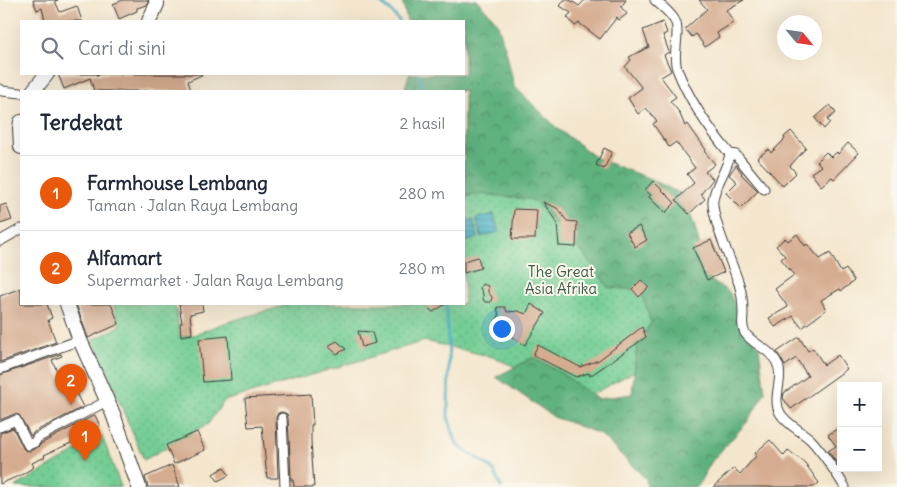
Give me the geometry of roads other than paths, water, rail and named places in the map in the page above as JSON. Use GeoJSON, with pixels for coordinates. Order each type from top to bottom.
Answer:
{"type":"FeatureCollection","features":[{"type":"Feature","properties":{"kind":"main road"},"geometry":{"type":"LineString","coordinates":[[149,20],[157,4],[156,0]]}},
{"type":"Feature","properties":{"kind":"main road"},"geometry":{"type":"LineString","coordinates":[[34,90],[46,75]]}},
{"type":"Feature","properties":{"kind":"main road"},"geometry":{"type":"LineString","coordinates":[[67,305],[80,340],[107,401],[139,487]]}},
{"type":"Feature","properties":{"kind":"street"},"geometry":{"type":"LineString","coordinates":[[656,0],[670,14],[676,24],[676,66],[695,105],[713,133],[730,154],[736,155],[764,189]]}},
{"type":"Feature","properties":{"kind":"street"},"geometry":{"type":"LineString","coordinates":[[0,89],[20,93]]}},
{"type":"Feature","properties":{"kind":"street"},"geometry":{"type":"LineString","coordinates":[[730,154],[713,202],[722,238],[740,286],[743,328],[750,340],[776,360],[780,382],[777,404],[780,413],[796,430],[810,439],[844,487]]}},
{"type":"Feature","properties":{"kind":"street"},"geometry":{"type":"LineString","coordinates":[[0,241],[20,230]]}},
{"type":"Feature","properties":{"kind":"street"},"geometry":{"type":"LineString","coordinates":[[0,369],[80,340]]}},
{"type":"Feature","properties":{"kind":"street"},"geometry":{"type":"LineString","coordinates":[[0,427],[16,420],[28,445],[35,442],[37,438],[107,401]]}},
{"type":"Feature","properties":{"kind":"street"},"geometry":{"type":"LineString","coordinates":[[282,418],[285,487]]}},
{"type":"Feature","properties":{"kind":"water"},"geometry":{"type":"Polygon","coordinates":[[[494,214],[499,232],[481,237],[476,218],[494,214]]]}},
{"type":"Feature","properties":{"kind":"water"},"geometry":{"type":"Polygon","coordinates":[[[473,219],[478,238],[465,242],[465,222],[473,219]]]}},
{"type":"Feature","properties":{"kind":"waterway"},"geometry":{"type":"LineString","coordinates":[[377,0],[391,11],[398,20]]}},
{"type":"Feature","properties":{"kind":"waterway"},"geometry":{"type":"LineString","coordinates":[[420,75],[422,90]]}},
{"type":"Feature","properties":{"kind":"waterway"},"geometry":{"type":"LineString","coordinates":[[446,305],[449,357],[448,417],[457,445],[489,466],[495,473],[501,487]]}},
{"type":"Feature","properties":{"kind":"place","name":"Alfamart"},"geometry":{"type":"Point","coordinates":[71,405]}},
{"type":"Feature","properties":{"kind":"place","name":"Farmhouse Lembang"},"geometry":{"type":"Point","coordinates":[85,461]}},
{"type":"Feature","properties":{"kind":"park label","name":"The Great Asia Afrika"},"geometry":{"type":"Point","coordinates":[561,280]}}]}
